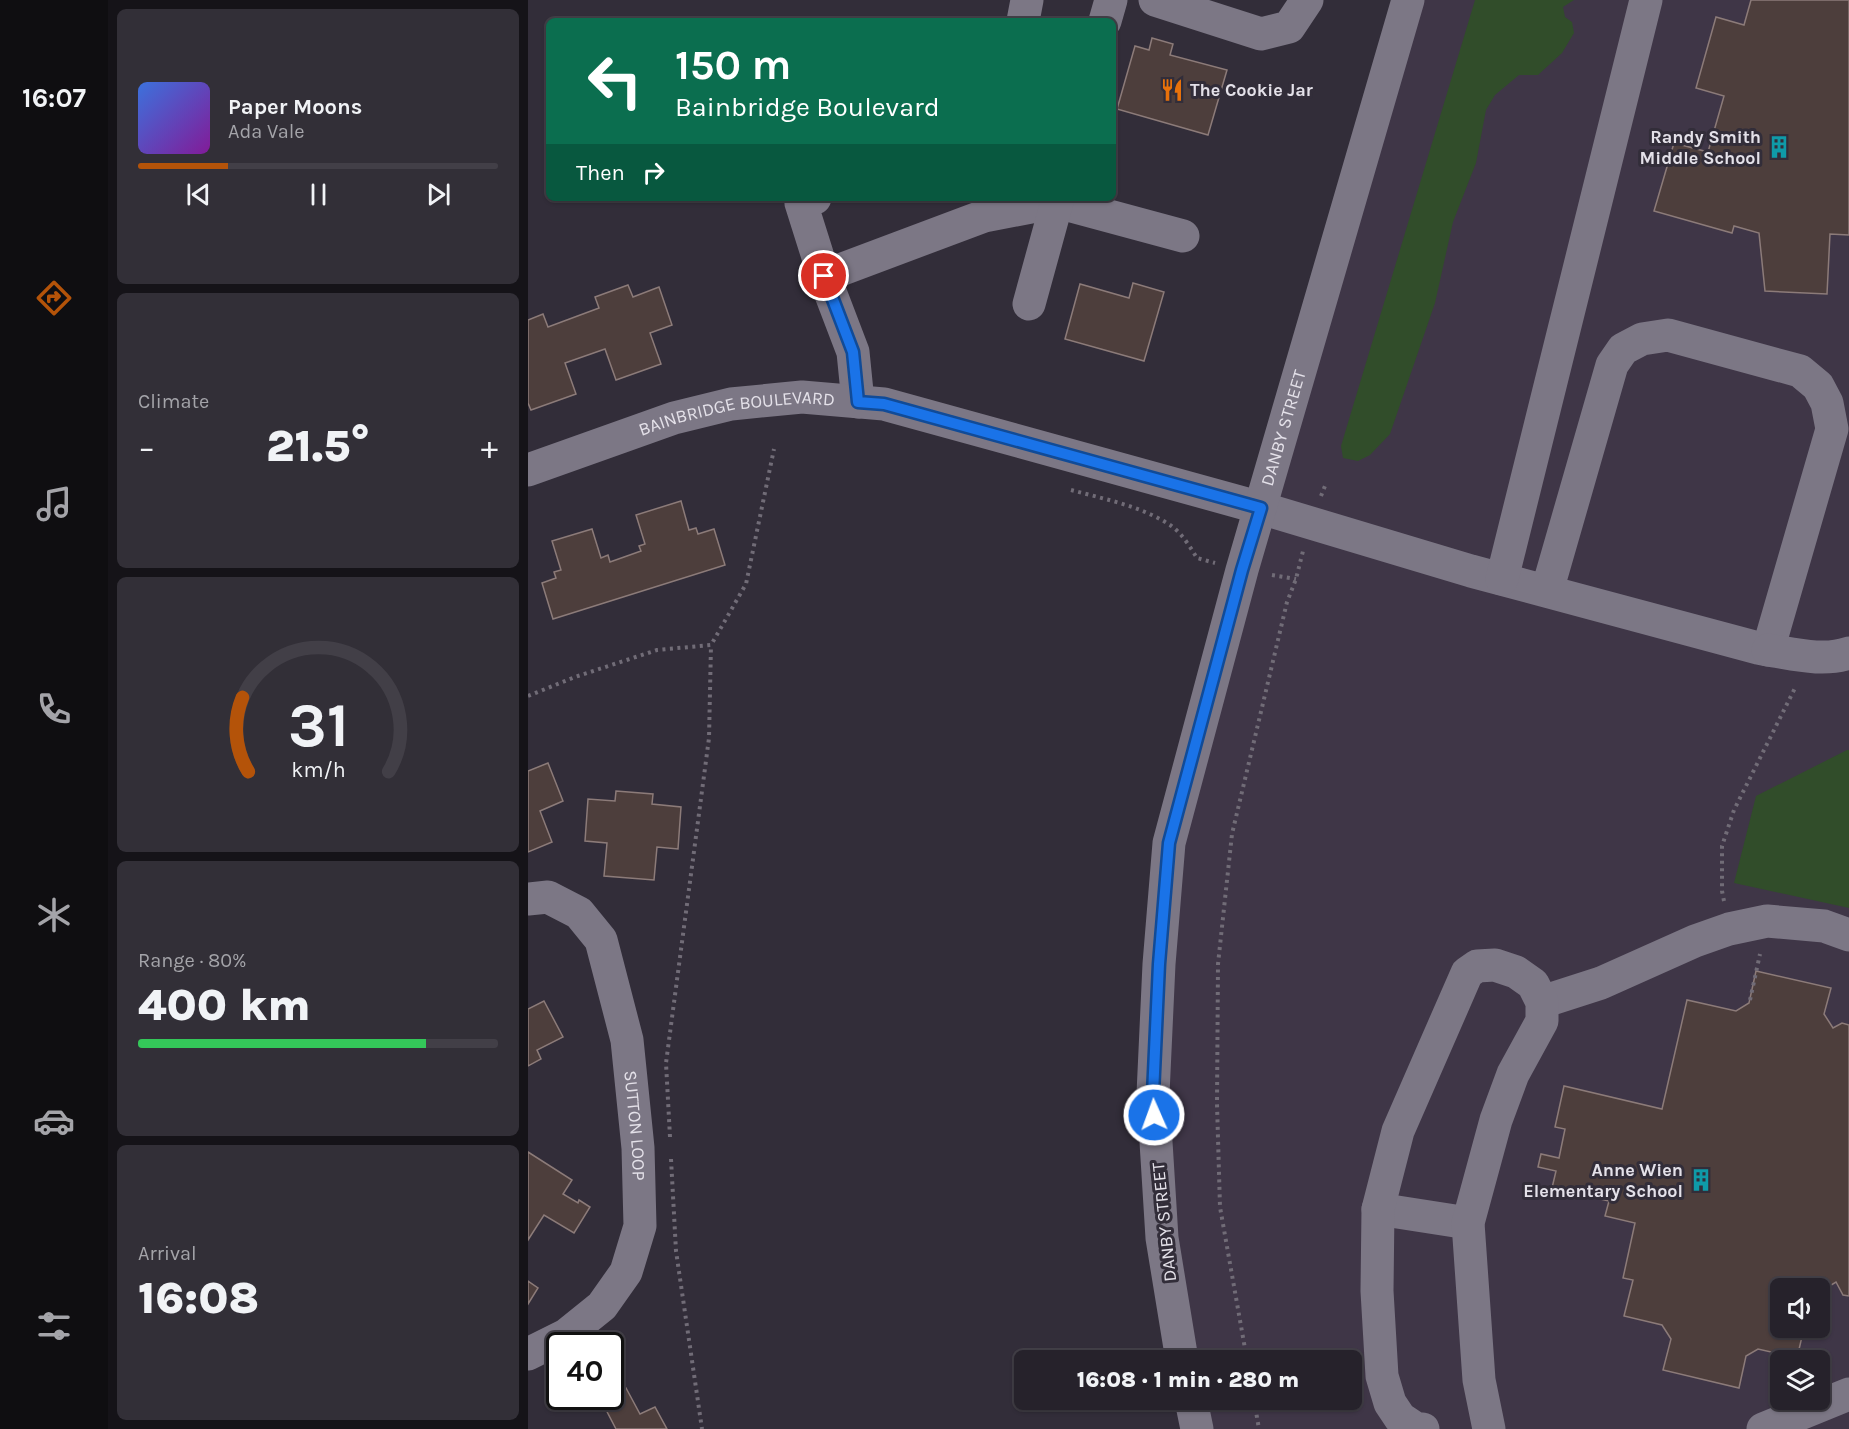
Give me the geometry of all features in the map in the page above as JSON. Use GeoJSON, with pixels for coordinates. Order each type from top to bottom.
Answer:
{"type":"FeatureCollection","features":[{"type":"Feature","properties":{"kind":"street"},"geometry":{"type":"LineString","coordinates":[[1024,18],[1027,0]]}},
{"type":"Feature","properties":{"kind":"street"},"geometry":{"type":"LineString","coordinates":[[1106,18],[1111,0]]}},
{"type":"Feature","properties":{"kind":"street"},"geometry":{"type":"LineString","coordinates":[[1155,0],[1261,34],[1289,27],[1307,0]]}},
{"type":"Feature","properties":{"kind":"street","name":"DANBY STREET"},"geometry":{"type":"LineString","coordinates":[[1180,1350],[1162,1238],[1153,1094],[1159,964],[1169,843],[1242,570],[1407,0]]}},
{"type":"Feature","properties":{"kind":"street"},"geometry":{"type":"LineString","coordinates":[[1502,579],[1646,0]]}},
{"type":"Feature","properties":{"kind":"street"},"geometry":{"type":"LineString","coordinates":[[808,201],[824,276],[853,352],[858,402]]}},
{"type":"Feature","properties":{"kind":"street"},"geometry":{"type":"LineString","coordinates":[[824,276],[984,216],[1057,202],[1183,236]]}},
{"type":"Feature","properties":{"kind":"street"},"geometry":{"type":"LineString","coordinates":[[1029,303],[1057,202]]}},
{"type":"Feature","properties":{"kind":"street"},"geometry":{"type":"LineString","coordinates":[[1546,591],[1612,365],[1623,349],[1642,339],[1668,335],[1800,371],[1818,386],[1827,403],[1832,429],[1768,650]]}},
{"type":"Feature","properties":{"kind":"street","name":"BAINBRIDGE BOULEVARD"},"geometry":{"type":"LineString","coordinates":[[528,470],[674,418],[731,404],[802,397],[884,404],[1261,508],[1502,579],[1768,650],[1806,656],[1840,656],[1849,653]]}},
{"type":"Feature","properties":{"kind":"street","name":"SUTTON LOOP"},"geometry":{"type":"LineString","coordinates":[[528,899],[548,897],[579,913],[600,940],[627,1040],[638,1148],[640,1226],[626,1272],[602,1306],[566,1335],[528,1354]]}},
{"type":"Feature","properties":{"kind":"street"},"geometry":{"type":"LineString","coordinates":[[1542,1002],[1601,982],[1695,941],[1730,929],[1767,921],[1824,926],[1849,935]]}},
{"type":"Feature","properties":{"kind":"street"},"geometry":{"type":"LineString","coordinates":[[1423,1429],[1416,1428],[1400,1418],[1390,1402],[1382,1376],[1377,1291],[1378,1209],[1398,1131],[1467,973],[1477,966],[1495,965],[1516,972],[1533,984],[1542,1002],[1542,1022],[1513,1074],[1496,1120],[1468,1223],[1478,1370],[1485,1429]]}},
{"type":"Feature","properties":{"kind":"street"},"geometry":{"type":"LineString","coordinates":[[1378,1209],[1468,1223]]}},
{"type":"Feature","properties":{"kind":"street"},"geometry":{"type":"LineString","coordinates":[[1763,1429],[1849,1394]]}},
{"type":"Feature","properties":{"kind":"street"},"geometry":{"type":"LineString","coordinates":[[1193,1410],[1197,1429]]}},
{"type":"Feature","properties":{"kind":"path"},"geometry":{"type":"LineString","coordinates":[[670,1146],[666,1063],[709,738],[711,645],[746,584],[774,449]]}},
{"type":"Feature","properties":{"kind":"path"},"geometry":{"type":"LineString","coordinates":[[1063,488],[1127,506],[1171,526],[1187,542],[1197,558]]}},
{"type":"Feature","properties":{"kind":"path"},"geometry":{"type":"LineString","coordinates":[[1245,1350],[1220,1207],[1217,1104],[1218,964],[1232,834],[1287,603],[1296,579]]}},
{"type":"Feature","properties":{"kind":"path"},"geometry":{"type":"LineString","coordinates":[[528,696],[574,677],[657,650],[711,645]]}},
{"type":"Feature","properties":{"kind":"path"},"geometry":{"type":"LineString","coordinates":[[1730,929],[1722,891],[1722,846],[1734,810],[1796,685]]}},
{"type":"Feature","properties":{"kind":"path"},"geometry":{"type":"LineString","coordinates":[[671,1157],[676,1251],[702,1429]]}},
{"type":"Feature","properties":{"kind":"path"},"geometry":{"type":"LineString","coordinates":[[1256,1410],[1259,1429]]}},
{"type":"Feature","properties":{"kind":"shaded area"},"geometry":{"type":"Polygon","coordinates":[[[1422,0],[1849,0],[1849,1429],[1197,1429],[1193,1410],[1362,1410],[1362,1350],[1180,1350],[1162,1238],[1169,843],[1422,0]]]}},
{"type":"Feature","properties":{"kind":"green space"},"geometry":{"type":"Polygon","coordinates":[[[1475,0],[1574,0],[1563,7],[1565,17],[1572,22],[1574,33],[1562,53],[1538,75],[1519,75],[1495,95],[1486,110],[1476,163],[1453,222],[1435,303],[1390,434],[1370,455],[1358,461],[1343,458],[1341,446],[1475,0]]]}},
{"type":"Feature","properties":{"kind":"green space"},"geometry":{"type":"Polygon","coordinates":[[[1849,750],[1849,908],[1734,883],[1756,796],[1849,750]]]}},
{"type":"Feature","properties":{"kind":"building","name":"Randy Smith Middle School"},"geometry":{"type":"Polygon","coordinates":[[[1751,0],[1849,0],[1849,235],[1830,234],[1827,294],[1765,291],[1759,233],[1734,226],[1732,233],[1654,211],[1674,143],[1708,152],[1724,96],[1696,88],[1716,17],[1744,25],[1751,0]]]}},
{"type":"Feature","properties":{"kind":"building","name":"The Cookie Jar"},"geometry":{"type":"Polygon","coordinates":[[[1152,38],[1173,44],[1170,55],[1227,70],[1208,135],[1117,109],[1135,46],[1149,50],[1152,38]]]}},
{"type":"Feature","properties":{"kind":"building"},"geometry":{"type":"Polygon","coordinates":[[[1133,283],[1164,292],[1144,361],[1065,339],[1080,284],[1129,298],[1133,283]]]}},
{"type":"Feature","properties":{"kind":"building"},"geometry":{"type":"Polygon","coordinates":[[[628,285],[633,297],[659,287],[672,325],[650,333],[661,364],[616,380],[605,349],[565,363],[576,394],[531,410],[528,403],[528,320],[543,314],[548,327],[599,308],[595,297],[628,285]]]}},
{"type":"Feature","properties":{"kind":"building"},"geometry":{"type":"Polygon","coordinates":[[[681,501],[689,530],[696,528],[698,534],[714,529],[725,565],[553,619],[542,583],[556,578],[554,572],[561,570],[552,541],[592,529],[601,558],[608,555],[610,562],[641,551],[639,546],[645,544],[636,515],[681,501]]]}},
{"type":"Feature","properties":{"kind":"building"},"geometry":{"type":"Polygon","coordinates":[[[548,763],[563,801],[540,811],[552,842],[528,852],[528,771],[548,763]]]}},
{"type":"Feature","properties":{"kind":"building"},"geometry":{"type":"Polygon","coordinates":[[[616,791],[653,794],[652,804],[681,807],[678,849],[657,847],[654,880],[604,876],[607,843],[585,841],[588,799],[615,801],[616,791]]]}},
{"type":"Feature","properties":{"kind":"building","name":"Anne Wien Elementary School"},"geometry":{"type":"Polygon","coordinates":[[[1756,971],[1831,988],[1824,1014],[1833,1028],[1842,1023],[1849,1025],[1849,1296],[1843,1295],[1836,1282],[1830,1286],[1830,1278],[1770,1278],[1770,1338],[1802,1338],[1799,1350],[1770,1352],[1758,1349],[1746,1356],[1739,1388],[1663,1370],[1671,1339],[1662,1325],[1624,1316],[1633,1280],[1623,1278],[1635,1223],[1605,1216],[1609,1201],[1552,1188],[1556,1171],[1538,1167],[1541,1154],[1559,1158],[1565,1129],[1555,1127],[1564,1086],[1662,1109],[1687,1000],[1736,1011],[1749,1003],[1756,971]]]}},
{"type":"Feature","properties":{"kind":"building"},"geometry":{"type":"Polygon","coordinates":[[[544,1001],[563,1037],[537,1050],[541,1059],[528,1066],[528,1009],[544,1001]]]}},
{"type":"Feature","properties":{"kind":"building"},"geometry":{"type":"Polygon","coordinates":[[[528,1152],[572,1180],[563,1194],[590,1207],[574,1233],[544,1215],[528,1240],[528,1152]]]}},
{"type":"Feature","properties":{"kind":"building"},"geometry":{"type":"Polygon","coordinates":[[[528,1281],[538,1288],[528,1304],[528,1281]]]}},
{"type":"Feature","properties":{"kind":"building"},"geometry":{"type":"Polygon","coordinates":[[[626,1388],[640,1414],[655,1407],[667,1429],[616,1429],[606,1410],[624,1410],[624,1389],[626,1388]]]}},
{"type":"Feature","properties":{"kind":"place","name":"The Cookie Jar"},"geometry":{"type":"Point","coordinates":[1172,90]}},
{"type":"Feature","properties":{"kind":"place","name":"Randy Smith Middle School"},"geometry":{"type":"Point","coordinates":[1779,147]}},
{"type":"Feature","properties":{"kind":"place","name":"Anne Wien Elementary School"},"geometry":{"type":"Point","coordinates":[1701,1180]}},
{"type":"Feature","properties":{"kind":"route"},"geometry":{"type":"LineString","coordinates":[[824,276],[853,352],[858,402],[884,404],[1261,508],[1242,570],[1169,843],[1159,964],[1154,1115]]}}]}
